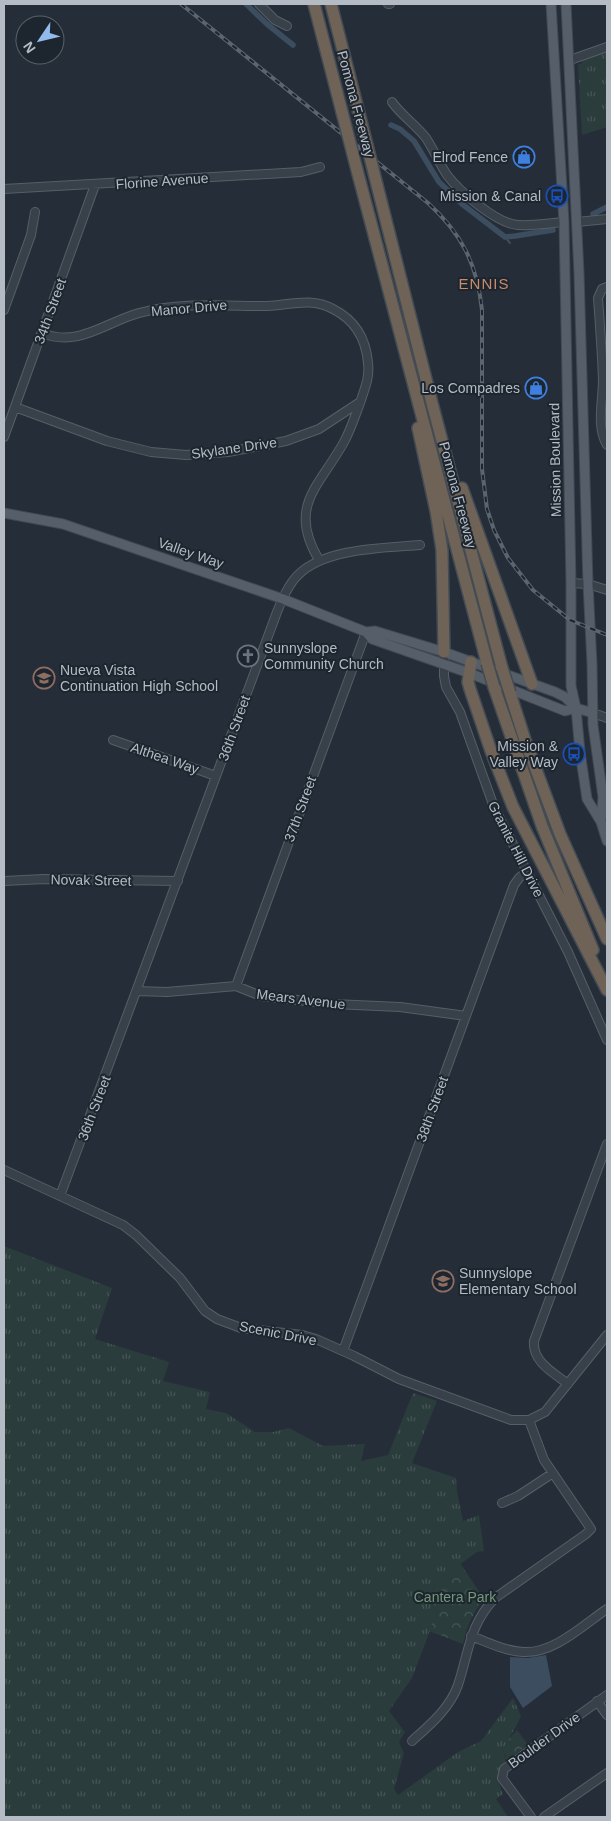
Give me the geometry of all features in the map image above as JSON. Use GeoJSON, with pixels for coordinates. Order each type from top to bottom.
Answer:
{"type":"FeatureCollection","features":[{"type":"Feature","properties":{"kind":"highway","name":"Pomona Freeway"},"geometry":{"type":"LineString","coordinates":[[314,4],[494,687],[542,826],[607,984]]}},
{"type":"Feature","properties":{"kind":"highway","name":"Pomona Freeway"},"geometry":{"type":"LineString","coordinates":[[330,4],[502,668],[525,740],[560,834],[607,939]]}},
{"type":"Feature","properties":{"kind":"highway"},"geometry":{"type":"LineString","coordinates":[[418,401],[418,432],[436,511],[442,550],[444,658]]}},
{"type":"Feature","properties":{"kind":"highway"},"geometry":{"type":"LineString","coordinates":[[432,403],[489,568],[532,684]]}},
{"type":"Feature","properties":{"kind":"highway"},"geometry":{"type":"LineString","coordinates":[[470,667],[468,682],[470,689],[506,789],[570,920],[607,990]]}},
{"type":"Feature","properties":{"kind":"main road","name":"Mission Boulevard"},"geometry":{"type":"LineString","coordinates":[[551,4],[564,222],[572,583],[571,686],[576,708],[580,752],[588,799],[601,822],[607,841]]}},
{"type":"Feature","properties":{"kind":"main road","name":"Mission Boulevard"},"geometry":{"type":"LineString","coordinates":[[566,4],[577,222],[593,725],[603,797],[601,822]]}},
{"type":"Feature","properties":{"kind":"main road"},"geometry":{"type":"LineString","coordinates":[[564,222],[577,222]]}},
{"type":"Feature","properties":{"kind":"main road","name":"Valley Way"},"geometry":{"type":"LineString","coordinates":[[4,513],[63,524],[283,599],[366,632],[375,631],[470,667],[532,684],[566,697],[576,708],[593,713]]}},
{"type":"Feature","properties":{"kind":"main road","name":"Valley Way"},"geometry":{"type":"LineString","coordinates":[[470,667],[565,711],[576,708]]}},
{"type":"Feature","properties":{"kind":"street"},"geometry":{"type":"LineString","coordinates":[[259,4],[275,20],[288,26]]}},
{"type":"Feature","properties":{"kind":"street"},"geometry":{"type":"LineString","coordinates":[[570,60],[607,47]]}},
{"type":"Feature","properties":{"kind":"street"},"geometry":{"type":"LineString","coordinates":[[392,102],[400,114],[425,137],[456,185],[486,209],[505,222],[517,225],[564,222]]}},
{"type":"Feature","properties":{"kind":"street","name":"Florine Avenue"},"geometry":{"type":"LineString","coordinates":[[4,189],[301,172],[320,167]]}},
{"type":"Feature","properties":{"kind":"street","name":"34th Street"},"geometry":{"type":"LineString","coordinates":[[4,437],[95,185]]}},
{"type":"Feature","properties":{"kind":"street"},"geometry":{"type":"LineString","coordinates":[[4,310],[31,235],[35,212]]}},
{"type":"Feature","properties":{"kind":"street"},"geometry":{"type":"LineString","coordinates":[[577,222],[607,219]]}},
{"type":"Feature","properties":{"kind":"street"},"geometry":{"type":"LineString","coordinates":[[4,286],[12,290]]}},
{"type":"Feature","properties":{"kind":"street"},"geometry":{"type":"LineString","coordinates":[[607,287],[602,289],[598,298],[605,380],[601,421],[607,445]]}},
{"type":"Feature","properties":{"kind":"street","name":"Manor Drive"},"geometry":{"type":"LineString","coordinates":[[42,333],[55,337],[82,335],[129,316],[154,310],[208,305],[270,306],[311,302],[335,309],[351,322],[360,333],[366,348],[369,371],[360,402]]}},
{"type":"Feature","properties":{"kind":"street"},"geometry":{"type":"LineString","coordinates":[[360,402],[352,426],[319,480],[307,504],[305,515],[306,531],[319,560],[349,553],[420,545]]}},
{"type":"Feature","properties":{"kind":"street","name":"Skylane Drive"},"geometry":{"type":"LineString","coordinates":[[15,407],[91,436],[160,453],[186,455],[216,454],[249,449],[297,438],[328,423],[360,402]]}},
{"type":"Feature","properties":{"kind":"street","name":"36th Street"},"geometry":{"type":"LineString","coordinates":[[60,1196],[283,599],[296,576],[319,560]]}},
{"type":"Feature","properties":{"kind":"street"},"geometry":{"type":"LineString","coordinates":[[572,583],[588,584],[607,590]]}},
{"type":"Feature","properties":{"kind":"street","name":"37th Street"},"geometry":{"type":"LineString","coordinates":[[236,986],[366,632]]}},
{"type":"Feature","properties":{"kind":"street","name":"Granite Hill Drive"},"geometry":{"type":"LineString","coordinates":[[444,658],[446,687],[460,712],[485,786],[568,952],[607,1040]]}},
{"type":"Feature","properties":{"kind":"street","name":"Valley Way"},"geometry":{"type":"LineString","coordinates":[[593,713],[607,718]]}},
{"type":"Feature","properties":{"kind":"street","name":"Althea Way"},"geometry":{"type":"LineString","coordinates":[[114,740],[216,776]]}},
{"type":"Feature","properties":{"kind":"street","name":"38th Street"},"geometry":{"type":"LineString","coordinates":[[344,1351],[514,885],[518,878],[528,872]]}},
{"type":"Feature","properties":{"kind":"street","name":"Novak Street"},"geometry":{"type":"LineString","coordinates":[[4,882],[44,879],[178,881]]}},
{"type":"Feature","properties":{"kind":"street","name":"Mears Avenue"},"geometry":{"type":"LineString","coordinates":[[138,991],[167,992],[236,986],[261,996],[333,1004],[400,1007],[466,1016]]}},
{"type":"Feature","properties":{"kind":"street"},"geometry":{"type":"LineString","coordinates":[[568,1384],[539,1360],[533,1348],[534,1341],[607,1144]]}},
{"type":"Feature","properties":{"kind":"street","name":"Scenic Drive"},"geometry":{"type":"LineString","coordinates":[[4,1170],[123,1225],[136,1235],[180,1278],[205,1311],[217,1319],[241,1328],[302,1335],[316,1339],[422,1389],[511,1420],[529,1420]]}},
{"type":"Feature","properties":{"kind":"street"},"geometry":{"type":"LineString","coordinates":[[412,1741],[439,1715],[451,1699],[458,1685],[471,1636],[482,1613],[495,1598],[591,1529],[542,1455],[529,1420],[545,1412],[607,1335]]}},
{"type":"Feature","properties":{"kind":"street"},"geometry":{"type":"LineString","coordinates":[[502,1503],[518,1496],[553,1473]]}},
{"type":"Feature","properties":{"kind":"street"},"geometry":{"type":"LineString","coordinates":[[471,1636],[501,1647],[522,1652],[540,1650],[556,1644],[607,1609]]}},
{"type":"Feature","properties":{"kind":"street","name":"Boulder Drive"},"geometry":{"type":"LineString","coordinates":[[531,1817],[502,1778],[504,1769],[607,1695]]}},
{"type":"Feature","properties":{"kind":"street"},"geometry":{"type":"LineString","coordinates":[[597,1701],[607,1715]]}},
{"type":"Feature","properties":{"kind":"street"},"geometry":{"type":"LineString","coordinates":[[544,1817],[607,1772]]}},
{"type":"Feature","properties":{"kind":"green space"},"geometry":{"type":"Polygon","coordinates":[[[607,52],[607,127],[582,135],[578,65],[582,63],[581,61],[607,52]]]}},
{"type":"Feature","properties":{"kind":"green space"},"geometry":{"type":"Polygon","coordinates":[[[4,1246],[112,1288],[95,1339],[169,1362],[163,1381],[210,1392],[206,1409],[226,1413],[255,1432],[273,1432],[289,1428],[323,1446],[365,1444],[361,1461],[388,1455],[413,1393],[437,1401],[412,1463],[456,1478],[463,1521],[479,1515],[484,1551],[477,1552],[438,1580],[427,1598],[437,1612],[412,1678],[389,1711],[405,1732],[399,1743],[404,1753],[394,1789],[398,1795],[458,1752],[481,1741],[513,1698],[521,1716],[503,1751],[506,1760],[500,1768],[498,1776],[503,1794],[496,1799],[508,1817],[4,1817],[4,1246]]]}},
{"type":"Feature","properties":{"kind":"green space","name":"Cantera Park"},"geometry":{"type":"Polygon","coordinates":[[[460,1563],[484,1599],[471,1620],[463,1644],[429,1631],[437,1612],[427,1598],[438,1580],[460,1563]]]}},
{"type":"Feature","properties":{"kind":"green space"},"geometry":{"type":"Polygon","coordinates":[[[517,1730],[528,1745],[507,1760],[503,1751],[507,1741],[517,1730]]]}},
{"type":"Feature","properties":{"kind":"water"},"geometry":{"type":"Polygon","coordinates":[[[546,1655],[552,1686],[523,1708],[510,1687],[510,1657],[528,1658],[546,1655]]]}},
{"type":"Feature","properties":{"kind":"waterway"},"geometry":{"type":"LineString","coordinates":[[246,4],[293,45]]}},
{"type":"Feature","properties":{"kind":"waterway"},"geometry":{"type":"LineString","coordinates":[[391,125],[400,129],[414,141],[439,182],[462,204],[505,237],[553,230]]}},
{"type":"Feature","properties":{"kind":"waterway"},"geometry":{"type":"LineString","coordinates":[[593,214],[607,207]]}},
{"type":"Feature","properties":{"kind":"waterway"},"geometry":{"type":"LineString","coordinates":[[505,237],[510,243]]}},
{"type":"Feature","properties":{"kind":"railway"},"geometry":{"type":"LineString","coordinates":[[181,4],[428,203],[459,238],[472,264],[480,293],[482,310],[482,469],[487,509],[494,530],[508,558],[533,590],[570,620],[607,635]]}},
{"type":"Feature","properties":{"kind":"place","name":"Elrod Fence"},"geometry":{"type":"Point","coordinates":[524,157]}},
{"type":"Feature","properties":{"kind":"place","name":"Mission & Canal"},"geometry":{"type":"Point","coordinates":[557,196]}},
{"type":"Feature","properties":{"kind":"place","name":"Los Compadres"},"geometry":{"type":"Point","coordinates":[536,388]}},
{"type":"Feature","properties":{"kind":"place","name":"Sunnyslope Community Church"},"geometry":{"type":"Point","coordinates":[248,656]}},
{"type":"Feature","properties":{"kind":"place","name":"Nueva Vista Continuation High School"},"geometry":{"type":"Point","coordinates":[44,678]}},
{"type":"Feature","properties":{"kind":"place","name":"Mission & Valley Way"},"geometry":{"type":"Point","coordinates":[574,754]}},
{"type":"Feature","properties":{"kind":"place","name":"Sunnyslope Elementary School"},"geometry":{"type":"Point","coordinates":[443,1281]}},
{"type":"Feature","properties":{"kind":"district","name":"ENNIS"},"geometry":{"type":"Point","coordinates":[484,283]}}]}
